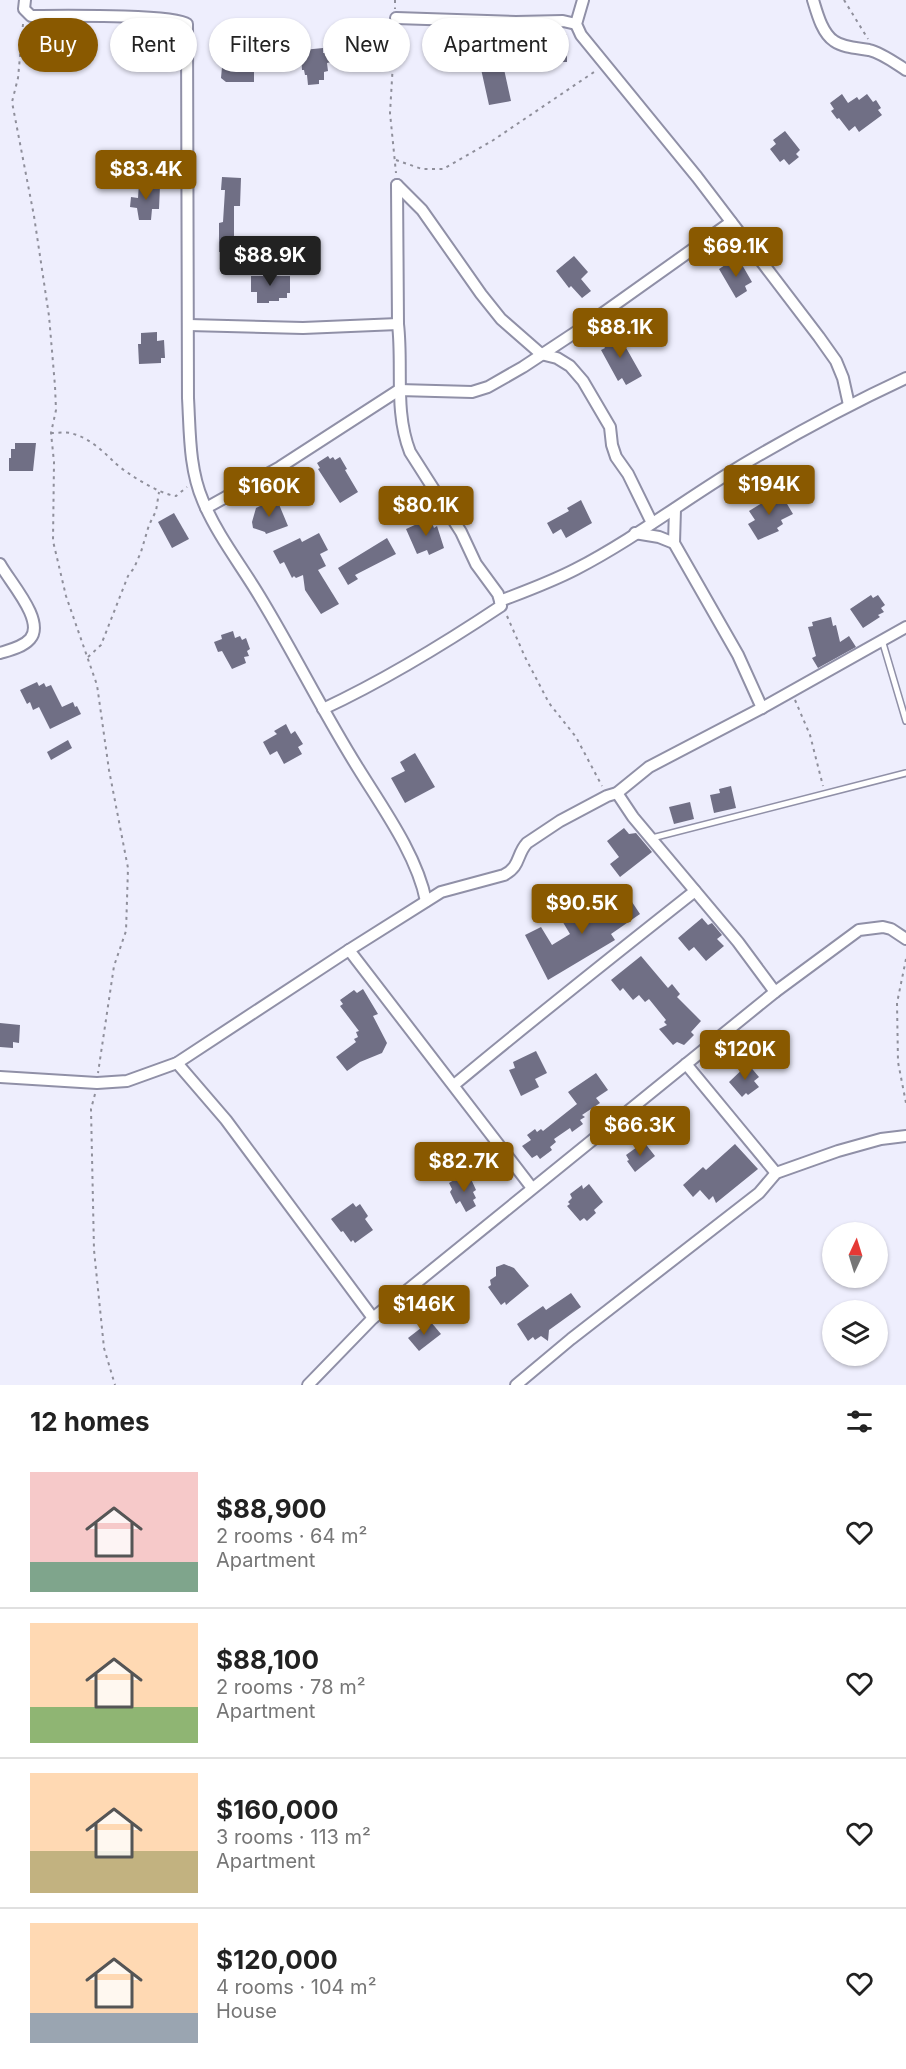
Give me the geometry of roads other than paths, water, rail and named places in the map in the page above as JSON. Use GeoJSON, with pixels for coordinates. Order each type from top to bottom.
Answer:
{"type":"FeatureCollection","features":[{"type":"Feature","properties":{"kind":"street"},"geometry":{"type":"LineString","coordinates":[[583,0],[576,24],[581,35],[697,177],[836,361],[843,378],[849,405]]}},
{"type":"Feature","properties":{"kind":"street"},"geometry":{"type":"LineString","coordinates":[[813,0],[822,24],[834,42],[859,50],[870,50],[890,59],[906,70]]}},
{"type":"Feature","properties":{"kind":"street"},"geometry":{"type":"LineString","coordinates":[[25,5],[31,16],[159,18],[182,21],[187,24],[189,417],[191,451],[197,482],[206,508],[398,833],[417,872],[426,901]]}},
{"type":"Feature","properties":{"kind":"street"},"geometry":{"type":"LineString","coordinates":[[410,18],[563,21],[576,24]]}},
{"type":"Feature","properties":{"kind":"street"},"geometry":{"type":"LineString","coordinates":[[501,604],[498,594],[476,564],[461,532],[410,452],[404,430],[399,390],[401,347],[398,324],[397,185],[422,210],[501,319],[541,354],[557,358],[570,366],[583,381],[610,428],[616,457],[628,474],[652,523]]}},
{"type":"Feature","properties":{"kind":"street"},"geometry":{"type":"LineString","coordinates":[[206,508],[280,466],[399,390],[472,392],[488,387],[582,328],[731,222]]}},
{"type":"Feature","properties":{"kind":"street"},"geometry":{"type":"LineString","coordinates":[[189,325],[233,328],[303,328],[398,324]]}},
{"type":"Feature","properties":{"kind":"street"},"geometry":{"type":"LineString","coordinates":[[323,709],[361,691],[501,604],[577,569],[748,462],[849,405],[906,378]]}},
{"type":"Feature","properties":{"kind":"street"},"geometry":{"type":"LineString","coordinates":[[675,509],[674,543],[738,656],[762,708]]}},
{"type":"Feature","properties":{"kind":"street"},"geometry":{"type":"LineString","coordinates":[[635,533],[659,537],[674,543]]}},
{"type":"Feature","properties":{"kind":"street"},"geometry":{"type":"LineString","coordinates":[[0,564],[33,615],[35,629],[29,640],[0,653]]}},
{"type":"Feature","properties":{"kind":"street"},"geometry":{"type":"LineString","coordinates":[[0,1077],[97,1083],[127,1081],[177,1063],[441,892],[504,875],[515,867],[527,843],[560,821],[612,794],[649,767],[762,708],[906,627]]}},
{"type":"Feature","properties":{"kind":"street"},"geometry":{"type":"LineString","coordinates":[[612,794],[652,838],[738,942],[775,992]]}},
{"type":"Feature","properties":{"kind":"street"},"geometry":{"type":"LineString","coordinates":[[454,1085],[532,1019],[605,964],[695,891]]}},
{"type":"Feature","properties":{"kind":"street"},"geometry":{"type":"LineString","coordinates":[[308,1385],[373,1318],[775,992],[859,930],[883,927],[891,929],[906,939]]}},
{"type":"Feature","properties":{"kind":"street"},"geometry":{"type":"LineString","coordinates":[[349,950],[532,1188]]}},
{"type":"Feature","properties":{"kind":"street"},"geometry":{"type":"LineString","coordinates":[[177,1063],[226,1120],[373,1318]]}},
{"type":"Feature","properties":{"kind":"street"},"geometry":{"type":"LineString","coordinates":[[686,1064],[776,1173]]}},
{"type":"Feature","properties":{"kind":"street"},"geometry":{"type":"LineString","coordinates":[[516,1385],[571,1339],[759,1193],[776,1173],[838,1151],[882,1139],[906,1136]]}},
{"type":"Feature","properties":{"kind":"lane"},"geometry":{"type":"LineString","coordinates":[[882,640],[906,721]]}},
{"type":"Feature","properties":{"kind":"lane"},"geometry":{"type":"LineString","coordinates":[[652,838],[906,773]]}}]}
